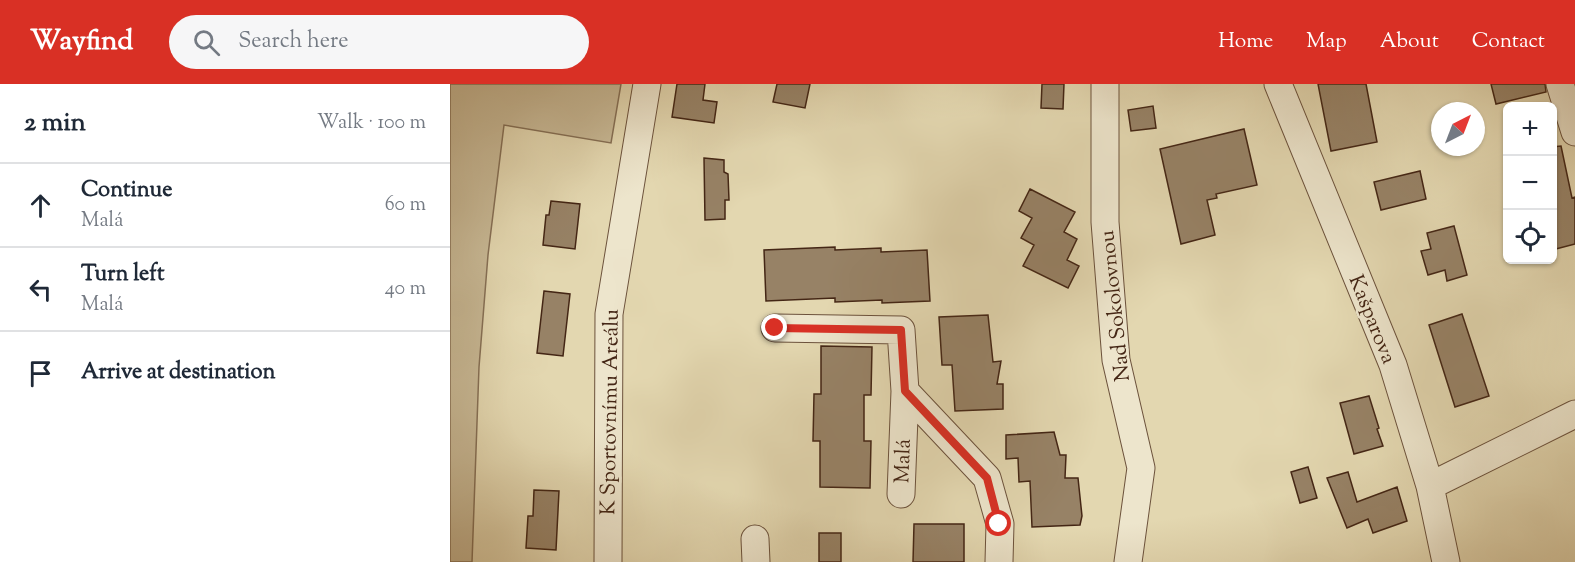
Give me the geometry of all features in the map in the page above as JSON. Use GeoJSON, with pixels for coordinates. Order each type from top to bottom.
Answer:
{"type":"FeatureCollection","features":[{"type":"Feature","properties":{"kind":"street","name":"K Sportovnímu Areálu"},"geometry":{"type":"LineString","coordinates":[[608,562],[609,314],[647,84]]}},
{"type":"Feature","properties":{"kind":"street","name":"Nad Sokolovnou"},"geometry":{"type":"LineString","coordinates":[[1105,84],[1105,222],[1116,360],[1141,468],[1128,562]]}},
{"type":"Feature","properties":{"kind":"street","name":"Kašparova"},"geometry":{"type":"LineString","coordinates":[[1278,84],[1392,365],[1430,486],[1446,562]]}},
{"type":"Feature","properties":{"kind":"street"},"geometry":{"type":"LineString","coordinates":[[1560,84],[1575,132]]}},
{"type":"Feature","properties":{"kind":"street","name":"Malá"},"geometry":{"type":"LineString","coordinates":[[775,328],[901,330],[905,391],[901,494]]}},
{"type":"Feature","properties":{"kind":"street","name":"Malá"},"geometry":{"type":"LineString","coordinates":[[905,391],[987,478],[999,524],[999,562]]}},
{"type":"Feature","properties":{"kind":"street"},"geometry":{"type":"LineString","coordinates":[[1430,486],[1575,414]]}},
{"type":"Feature","properties":{"kind":"shaded area"},"geometry":{"type":"Polygon","coordinates":[[[450,84],[621,84],[611,143],[504,125],[488,255],[479,367],[472,562],[450,562],[450,84]]]}},
{"type":"Feature","properties":{"kind":"building"},"geometry":{"type":"Polygon","coordinates":[[[677,84],[705,84],[703,100],[717,102],[714,123],[672,117],[677,84]]]}},
{"type":"Feature","properties":{"kind":"building"},"geometry":{"type":"Polygon","coordinates":[[[777,84],[810,84],[805,108],[773,102],[777,84]]]}},
{"type":"Feature","properties":{"kind":"building"},"geometry":{"type":"Polygon","coordinates":[[[1042,84],[1064,84],[1063,109],[1041,108],[1042,84]]]}},
{"type":"Feature","properties":{"kind":"building"},"geometry":{"type":"Polygon","coordinates":[[[1318,84],[1366,84],[1377,142],[1331,151],[1318,84]]]}},
{"type":"Feature","properties":{"kind":"building"},"geometry":{"type":"Polygon","coordinates":[[[1491,84],[1545,84],[1546,92],[1496,104],[1491,84]]]}},
{"type":"Feature","properties":{"kind":"building"},"geometry":{"type":"Polygon","coordinates":[[[1153,106],[1156,128],[1131,131],[1128,110],[1153,106]]]}},
{"type":"Feature","properties":{"kind":"building"},"geometry":{"type":"Polygon","coordinates":[[[1244,129],[1257,185],[1216,194],[1217,198],[1207,200],[1215,235],[1181,244],[1160,149],[1244,129]]]}},
{"type":"Feature","properties":{"kind":"building"},"geometry":{"type":"Polygon","coordinates":[[[1557,146],[1561,146],[1572,198],[1575,197],[1575,244],[1557,249],[1557,156],[1557,146]]]}},
{"type":"Feature","properties":{"kind":"building"},"geometry":{"type":"Polygon","coordinates":[[[704,158],[724,160],[724,172],[728,174],[729,200],[725,200],[725,219],[705,220],[704,158]]]}},
{"type":"Feature","properties":{"kind":"building"},"geometry":{"type":"Polygon","coordinates":[[[1420,171],[1426,199],[1381,210],[1374,182],[1420,171]]]}},
{"type":"Feature","properties":{"kind":"building"},"geometry":{"type":"Polygon","coordinates":[[[1030,189],[1075,212],[1064,232],[1077,239],[1067,260],[1079,266],[1068,288],[1023,266],[1034,245],[1021,238],[1032,218],[1019,211],[1030,189]]]}},
{"type":"Feature","properties":{"kind":"building"},"geometry":{"type":"Polygon","coordinates":[[[551,201],[580,204],[575,249],[543,245],[546,215],[549,215],[551,201]]]}},
{"type":"Feature","properties":{"kind":"building"},"geometry":{"type":"Polygon","coordinates":[[[1454,226],[1467,275],[1447,281],[1445,270],[1428,275],[1421,251],[1431,249],[1427,233],[1454,226]]]}},
{"type":"Feature","properties":{"kind":"building"},"geometry":{"type":"Polygon","coordinates":[[[835,247],[835,250],[881,248],[881,252],[927,250],[930,301],[835,302],[835,298],[766,301],[764,250],[835,247]]]}},
{"type":"Feature","properties":{"kind":"building"},"geometry":{"type":"Polygon","coordinates":[[[544,291],[570,294],[563,356],[537,353],[544,291]]]}},
{"type":"Feature","properties":{"kind":"building"},"geometry":{"type":"Polygon","coordinates":[[[1462,314],[1489,396],[1455,407],[1429,325],[1462,314]]]}},
{"type":"Feature","properties":{"kind":"building"},"geometry":{"type":"Polygon","coordinates":[[[988,315],[993,362],[1001,361],[997,384],[1003,384],[1003,409],[955,411],[952,365],[942,365],[939,317],[988,315]]]}},
{"type":"Feature","properties":{"kind":"building"},"geometry":{"type":"Polygon","coordinates":[[[821,346],[872,347],[871,395],[864,395],[864,441],[871,441],[870,488],[820,487],[820,441],[813,441],[814,394],[821,394],[821,346]]]}},
{"type":"Feature","properties":{"kind":"building"},"geometry":{"type":"Polygon","coordinates":[[[1369,396],[1383,446],[1354,454],[1340,403],[1369,396]]]}},
{"type":"Feature","properties":{"kind":"building"},"geometry":{"type":"Polygon","coordinates":[[[1054,432],[1060,455],[1066,455],[1065,478],[1078,478],[1082,516],[1080,525],[1032,527],[1030,481],[1019,482],[1018,458],[1006,459],[1006,435],[1054,432]]]}},
{"type":"Feature","properties":{"kind":"building"},"geometry":{"type":"Polygon","coordinates":[[[1308,467],[1317,498],[1300,503],[1291,472],[1308,467]]]}},
{"type":"Feature","properties":{"kind":"building"},"geometry":{"type":"Polygon","coordinates":[[[1348,472],[1357,502],[1397,487],[1407,521],[1373,533],[1368,519],[1347,528],[1327,478],[1348,472]]]}},
{"type":"Feature","properties":{"kind":"building"},"geometry":{"type":"Polygon","coordinates":[[[534,490],[559,491],[556,550],[526,548],[528,516],[533,516],[534,490]]]}},
{"type":"Feature","properties":{"kind":"building"},"geometry":{"type":"Polygon","coordinates":[[[914,524],[964,524],[964,562],[913,562],[914,524]]]}},
{"type":"Feature","properties":{"kind":"building"},"geometry":{"type":"Polygon","coordinates":[[[819,533],[841,533],[841,562],[819,562],[819,533]]]}},
{"type":"Feature","properties":{"kind":"route"},"geometry":{"type":"LineString","coordinates":[[775,328],[901,330],[905,391],[987,478],[999,524]]}}]}
